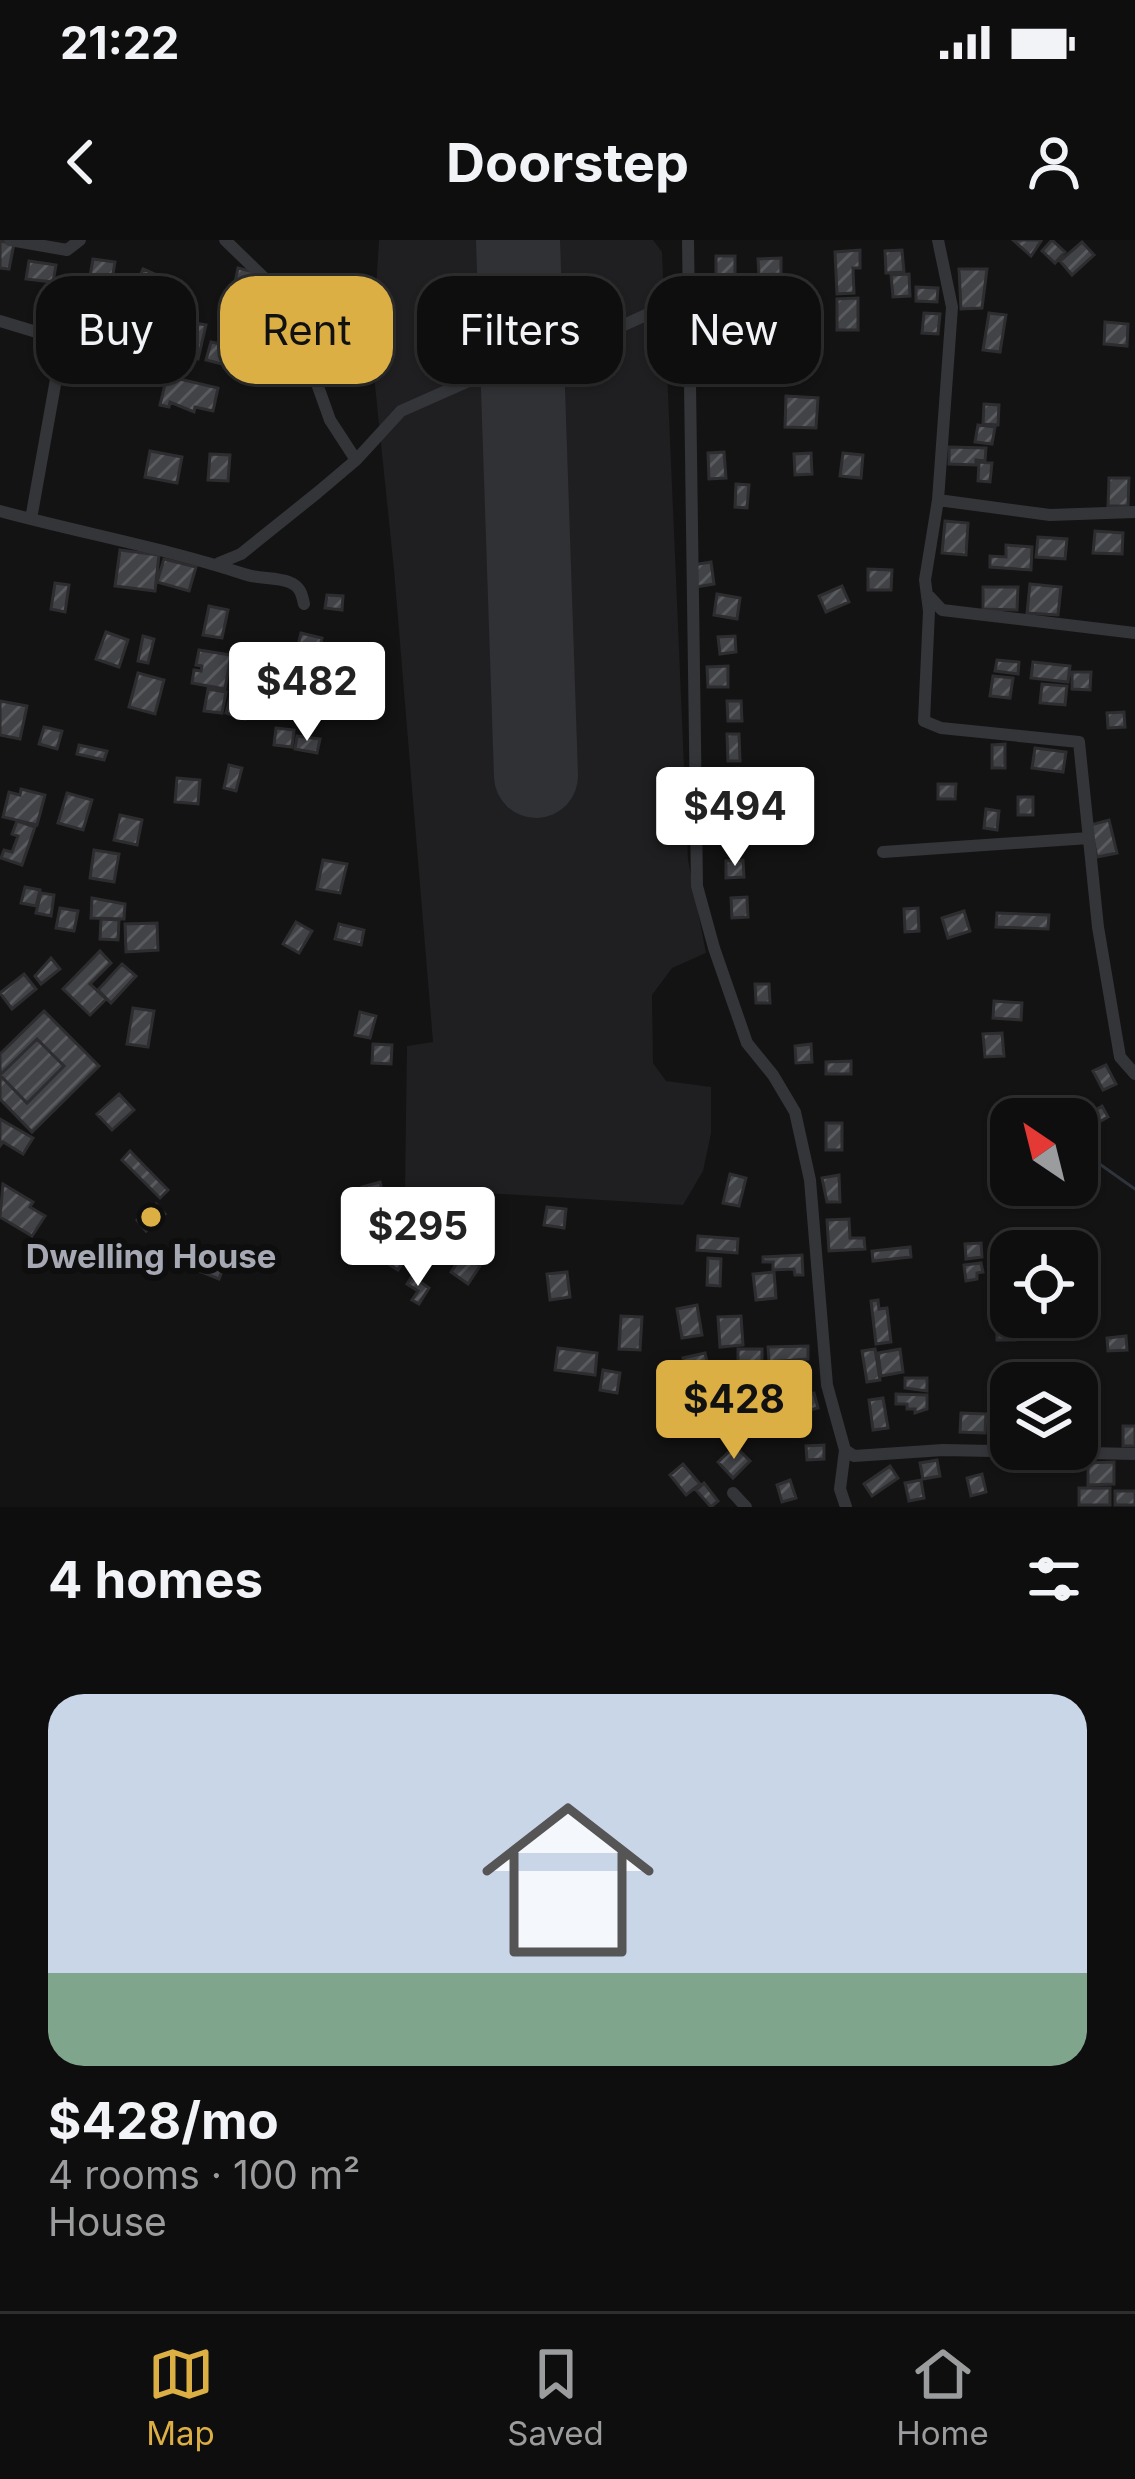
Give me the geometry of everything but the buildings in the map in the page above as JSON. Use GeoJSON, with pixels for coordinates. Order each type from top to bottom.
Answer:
{"type":"FeatureCollection","features":[{"type":"Feature","properties":{"kind":"street"},"geometry":{"type":"LineString","coordinates":[[10,240],[67,250],[80,240]]}},
{"type":"Feature","properties":{"kind":"street"},"geometry":{"type":"LineString","coordinates":[[225,240],[287,300],[330,419],[356,460]]}},
{"type":"Feature","properties":{"kind":"street"},"geometry":{"type":"LineString","coordinates":[[688,240],[688,276]]}},
{"type":"Feature","properties":{"kind":"street"},"geometry":{"type":"LineString","coordinates":[[938,240],[952,308],[938,500],[925,580],[929,596],[924,722],[941,728],[1079,742],[1098,927],[1120,1057],[1135,1074]]}},
{"type":"Feature","properties":{"kind":"street"},"geometry":{"type":"LineString","coordinates":[[219,563],[241,554],[356,460],[393,417],[423,400],[487,375],[553,357],[647,315]]}},
{"type":"Feature","properties":{"kind":"street"},"geometry":{"type":"LineString","coordinates":[[0,321],[36,332]]}},
{"type":"Feature","properties":{"kind":"street"},"geometry":{"type":"LineString","coordinates":[[31,519],[56,384]]}},
{"type":"Feature","properties":{"kind":"street"},"geometry":{"type":"LineString","coordinates":[[689,384],[697,886],[747,1043],[794,1112],[810,1180],[826,1385],[845,1450],[840,1489],[846,1507]]}},
{"type":"Feature","properties":{"kind":"street"},"geometry":{"type":"LineString","coordinates":[[938,500],[1050,515],[1135,512]]}},
{"type":"Feature","properties":{"kind":"street"},"geometry":{"type":"LineString","coordinates":[[0,511],[219,563],[243,574],[288,581],[296,586],[304,604]]}},
{"type":"Feature","properties":{"kind":"street"},"geometry":{"type":"LineString","coordinates":[[929,596],[942,610],[1135,633]]}},
{"type":"Feature","properties":{"kind":"street"},"geometry":{"type":"LineString","coordinates":[[883,852],[1089,838]]}},
{"type":"Feature","properties":{"kind":"street"},"geometry":{"type":"LineString","coordinates":[[845,1450],[854,1456],[943,1450],[1135,1454]]}},
{"type":"Feature","properties":{"kind":"street"},"geometry":{"type":"LineString","coordinates":[[733,1493],[746,1507]]}},
{"type":"Feature","properties":{"kind":"shaded area"},"geometry":{"type":"Polygon","coordinates":[[[379,240],[653,240],[662,252],[663,276],[647,276],[647,384],[668,384],[688,860],[706,953],[672,968],[652,995],[653,1063],[666,1081],[711,1087],[711,1133],[703,1171],[683,1205],[405,1188],[407,1046],[433,1042],[375,384],[393,384],[393,276],[377,276],[379,240]]]}},
{"type":"Feature","properties":{"kind":"waterway"},"geometry":{"type":"LineString","coordinates":[[1098,1163],[1135,1189]]}},
{"type":"Feature","properties":{"kind":"runway"},"geometry":{"type":"LineString","coordinates":[[518,240],[536,776]]}},
{"type":"Feature","properties":{"kind":"place","name":"Dwelling House"},"geometry":{"type":"Point","coordinates":[151,1217]}}]}
